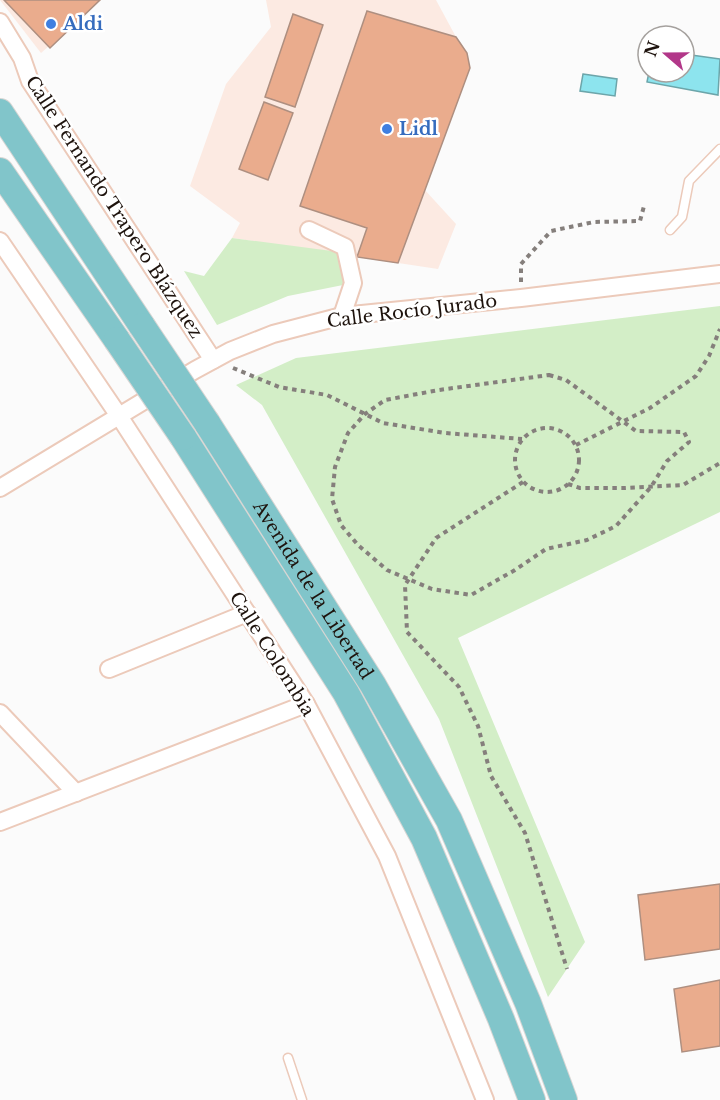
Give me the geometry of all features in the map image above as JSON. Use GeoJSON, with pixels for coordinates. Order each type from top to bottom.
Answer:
{"type":"FeatureCollection","features":[{"type":"Feature","properties":{"kind":"main road","name":"Avenida de la Libertad"},"geometry":{"type":"LineString","coordinates":[[0,112],[207,423],[373,685],[449,820],[528,1003],[564,1100]]}},
{"type":"Feature","properties":{"kind":"main road","name":"Avenida de la Libertad"},"geometry":{"type":"LineString","coordinates":[[0,171],[183,437],[346,693],[424,838],[501,1019],[532,1100]]}},
{"type":"Feature","properties":{"kind":"street","name":"Calle Fernando Trapero Blázquez"},"geometry":{"type":"LineString","coordinates":[[0,22],[22,58],[30,81],[213,360]]}},
{"type":"Feature","properties":{"kind":"street"},"geometry":{"type":"LineString","coordinates":[[309,230],[345,247],[353,283],[342,316]]}},
{"type":"Feature","properties":{"kind":"street","name":"Calle Colombia"},"geometry":{"type":"LineString","coordinates":[[0,241],[119,416],[306,704],[387,856],[485,1100]]}},
{"type":"Feature","properties":{"kind":"street","name":"Calle Rocío Jurado"},"geometry":{"type":"LineString","coordinates":[[0,488],[213,360],[273,334],[342,316],[521,298],[720,274]]}},
{"type":"Feature","properties":{"kind":"street"},"geometry":{"type":"LineString","coordinates":[[109,669],[247,613]]}},
{"type":"Feature","properties":{"kind":"street"},"geometry":{"type":"LineString","coordinates":[[0,822],[306,704]]}},
{"type":"Feature","properties":{"kind":"street"},"geometry":{"type":"LineString","coordinates":[[0,713],[76,793]]}},
{"type":"Feature","properties":{"kind":"lane"},"geometry":{"type":"LineString","coordinates":[[670,230],[682,218],[689,181],[720,149]]}},
{"type":"Feature","properties":{"kind":"lane"},"geometry":{"type":"LineString","coordinates":[[288,1058],[302,1100]]}},
{"type":"Feature","properties":{"kind":"path"},"geometry":{"type":"LineString","coordinates":[[521,298],[521,264],[551,231],[594,222],[640,221],[644,206]]}},
{"type":"Feature","properties":{"kind":"path"},"geometry":{"type":"LineString","coordinates":[[576,445],[650,408],[696,375],[709,356],[720,329]]}},
{"type":"Feature","properties":{"kind":"path"},"geometry":{"type":"LineString","coordinates":[[213,360],[279,387],[327,395],[383,423],[445,433],[522,439]]}},
{"type":"Feature","properties":{"kind":"path"},"geometry":{"type":"LineString","coordinates":[[549,375],[566,380],[624,421],[636,431],[684,432],[689,442],[667,461],[651,487],[616,526],[587,540],[546,549],[471,595],[432,589],[387,570],[358,545],[341,525],[332,499],[334,467],[348,433],[365,414],[385,400],[549,375]]}},
{"type":"Feature","properties":{"kind":"path"},"geometry":{"type":"LineString","coordinates":[[544,427],[556,428],[573,439],[576,445],[579,466],[573,480],[558,491],[546,493],[535,491],[520,478],[514,464],[516,449],[531,431],[544,427]]}},
{"type":"Feature","properties":{"kind":"path"},"geometry":{"type":"LineString","coordinates":[[568,484],[580,488],[683,485],[720,463]]}},
{"type":"Feature","properties":{"kind":"path"},"geometry":{"type":"LineString","coordinates":[[523,482],[436,538],[405,585],[407,632],[459,687],[478,726],[491,776],[525,833],[567,969]]}},
{"type":"Feature","properties":{"kind":"shaded area","name":"Aldi"},"geometry":{"type":"Polygon","coordinates":[[[0,0],[101,0],[41,53],[0,0]]]}},
{"type":"Feature","properties":{"kind":"shaded area","name":"Lidl"},"geometry":{"type":"Polygon","coordinates":[[[266,0],[436,0],[467,53],[470,68],[424,189],[456,224],[438,269],[232,238],[240,223],[190,186],[226,84],[271,27],[266,0]]]}},
{"type":"Feature","properties":{"kind":"green space"},"geometry":{"type":"Polygon","coordinates":[[[232,238],[347,253],[353,283],[288,296],[217,325],[184,271],[204,276],[232,238]]]}},
{"type":"Feature","properties":{"kind":"green space"},"geometry":{"type":"Polygon","coordinates":[[[720,306],[720,512],[458,638],[585,942],[548,997],[439,719],[262,405],[236,385],[296,358],[720,306]]]}},
{"type":"Feature","properties":{"kind":"water"},"geometry":{"type":"Polygon","coordinates":[[[696,56],[720,59],[718,95],[658,84],[696,84],[696,56]]]}},
{"type":"Feature","properties":{"kind":"water"},"geometry":{"type":"Polygon","coordinates":[[[583,74],[617,79],[615,96],[580,91],[583,74]]]}},
{"type":"Feature","properties":{"kind":"building","name":"Aldi"},"geometry":{"type":"Polygon","coordinates":[[[4,0],[100,0],[50,48],[4,0]]]}},
{"type":"Feature","properties":{"kind":"building","name":"Lidl"},"geometry":{"type":"Polygon","coordinates":[[[367,11],[456,37],[467,53],[470,68],[398,263],[357,257],[367,228],[300,206],[367,11]]]}},
{"type":"Feature","properties":{"kind":"building"},"geometry":{"type":"Polygon","coordinates":[[[293,14],[323,25],[295,107],[265,97],[293,14]]]}},
{"type":"Feature","properties":{"kind":"building"},"geometry":{"type":"Polygon","coordinates":[[[264,102],[293,113],[268,180],[239,169],[264,102]]]}},
{"type":"Feature","properties":{"kind":"building"},"geometry":{"type":"Polygon","coordinates":[[[720,884],[720,949],[645,960],[638,895],[720,884]]]}},
{"type":"Feature","properties":{"kind":"building"},"geometry":{"type":"Polygon","coordinates":[[[720,980],[720,1046],[682,1052],[674,989],[720,980]]]}},
{"type":"Feature","properties":{"kind":"place","name":"Aldi"},"geometry":{"type":"Point","coordinates":[51,24]}},
{"type":"Feature","properties":{"kind":"place","name":"Lidl"},"geometry":{"type":"Point","coordinates":[387,129]}}]}
